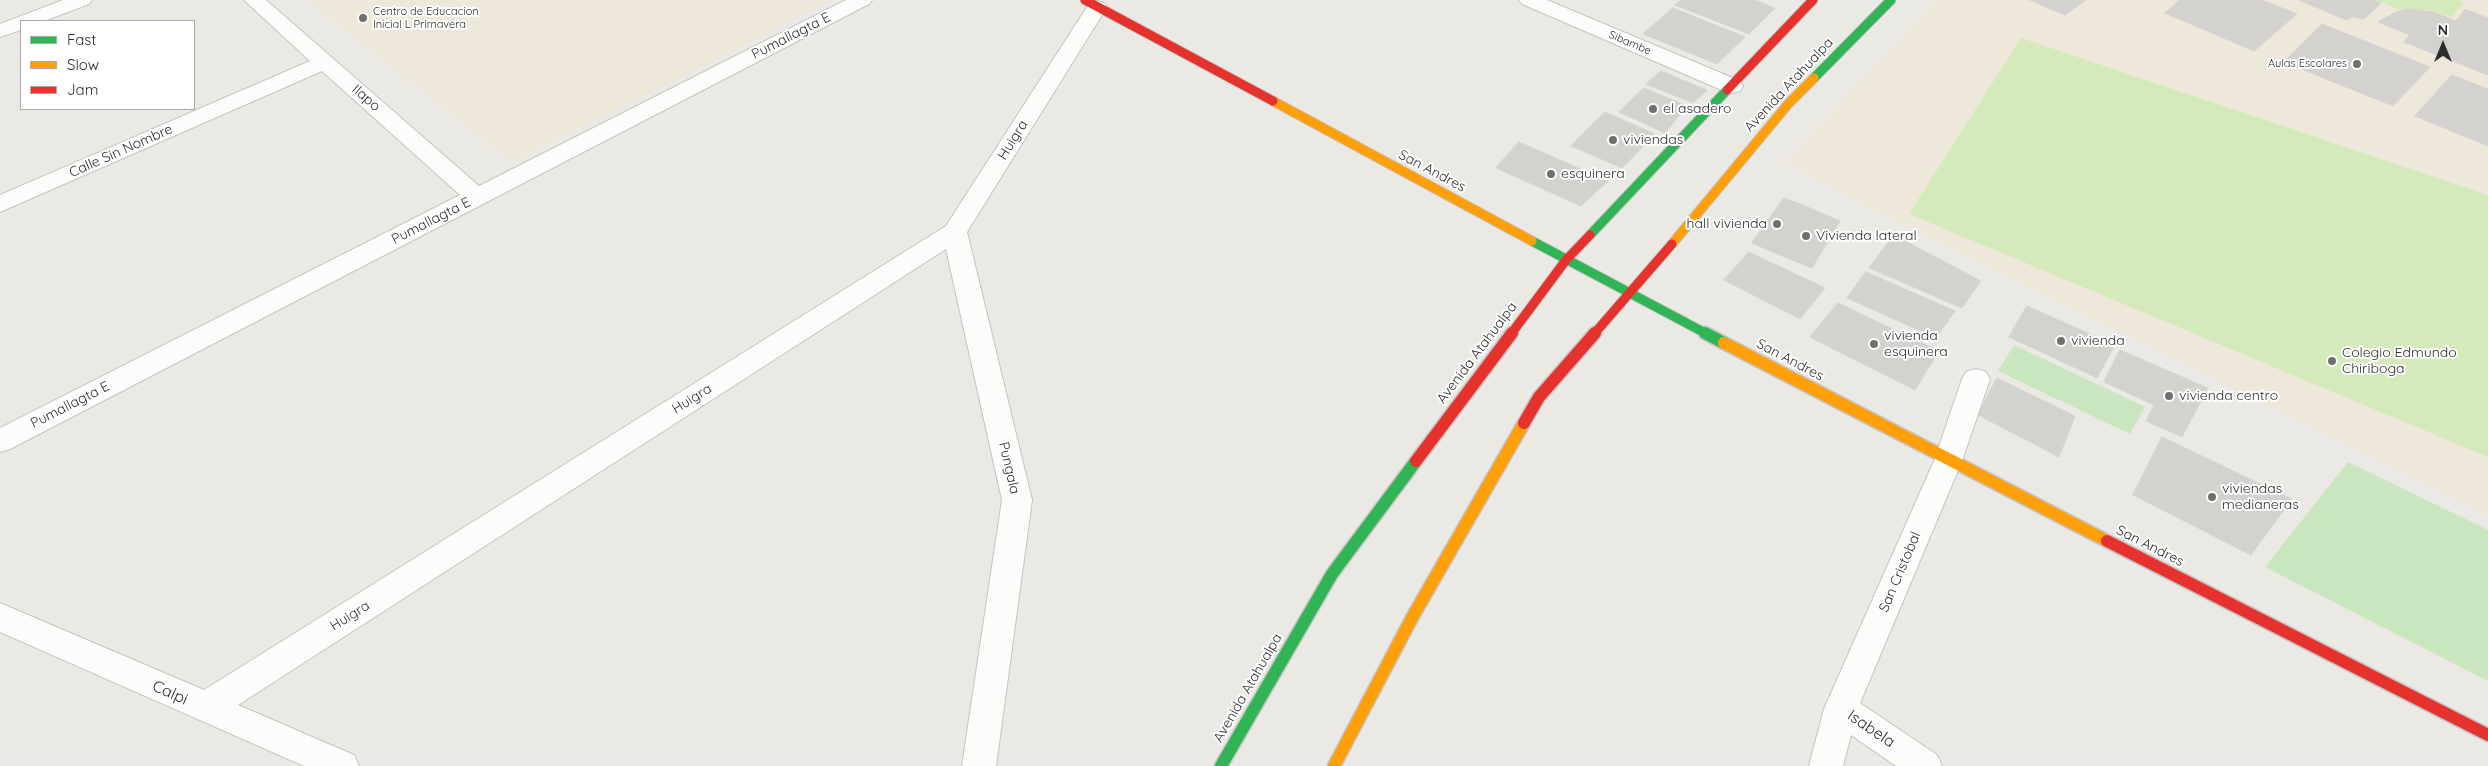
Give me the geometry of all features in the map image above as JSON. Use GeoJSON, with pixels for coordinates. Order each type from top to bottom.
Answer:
{"type":"FeatureCollection","features":[{"type":"Feature","properties":{"kind":"main road","name":"Avenida Atahualpa"},"geometry":{"type":"LineString","coordinates":[[1221,766],[1332,574],[1566,260],[1813,0]]}},
{"type":"Feature","properties":{"kind":"main road","name":"Avenida Atahualpa"},"geometry":{"type":"LineString","coordinates":[[1334,766],[1413,616],[1539,396],[1632,293],[1789,103],[1891,0]]}},
{"type":"Feature","properties":{"kind":"main road","name":"San Andres"},"geometry":{"type":"LineString","coordinates":[[1091,4],[1566,260],[1632,293],[1948,461],[2488,735]]}},
{"type":"Feature","properties":{"kind":"street"},"geometry":{"type":"LineString","coordinates":[[28,20],[82,0]]}},
{"type":"Feature","properties":{"kind":"street","name":"Ilapo"},"geometry":{"type":"LineString","coordinates":[[254,0],[477,197]]}},
{"type":"Feature","properties":{"kind":"street","name":"Pumallagta E"},"geometry":{"type":"LineString","coordinates":[[0,442],[862,0]]}},
{"type":"Feature","properties":{"kind":"street","name":"Sibambe"},"geometry":{"type":"LineString","coordinates":[[1529,0],[1732,86]]}},
{"type":"Feature","properties":{"kind":"street","name":"Huigra"},"geometry":{"type":"LineString","coordinates":[[205,708],[955,232],[1091,4]]}},
{"type":"Feature","properties":{"kind":"street"},"geometry":{"type":"LineString","coordinates":[[0,30],[20,23]]}},
{"type":"Feature","properties":{"kind":"street","name":"Calle Sin Nombre"},"geometry":{"type":"LineString","coordinates":[[0,204],[325,62]]}},
{"type":"Feature","properties":{"kind":"street","name":"Pungala"},"geometry":{"type":"LineString","coordinates":[[955,232],[1017,500],[979,766]]}},
{"type":"Feature","properties":{"kind":"street","name":"San Cristobal"},"geometry":{"type":"LineString","coordinates":[[1826,766],[1841,709],[1948,461],[1976,378]]}},
{"type":"Feature","properties":{"kind":"street","name":"Calpi"},"geometry":{"type":"LineString","coordinates":[[0,617],[205,708],[342,766]]}},
{"type":"Feature","properties":{"kind":"street","name":"Isabela"},"geometry":{"type":"LineString","coordinates":[[1841,709],[1925,766]]}},
{"type":"Feature","properties":{"kind":"shaded area"},"geometry":{"type":"Polygon","coordinates":[[[307,0],[833,0],[512,162],[307,0]]]}},
{"type":"Feature","properties":{"kind":"shaded area","name":"Colegio Edmundo Chiriboga"},"geometry":{"type":"Polygon","coordinates":[[[1936,0],[2488,0],[2488,515],[1866,207],[1786,162],[1936,0]]]}},
{"type":"Feature","properties":{"kind":"green space"},"geometry":{"type":"Polygon","coordinates":[[[2375,0],[2458,0],[2464,2],[2452,17],[2427,10],[2401,10],[2375,0]]]}},
{"type":"Feature","properties":{"kind":"green space"},"geometry":{"type":"Polygon","coordinates":[[[2021,38],[2488,195],[2488,457],[1909,214],[2021,38]]]}},
{"type":"Feature","properties":{"kind":"green space"},"geometry":{"type":"Polygon","coordinates":[[[2014,345],[2145,407],[2130,434],[1998,371],[2014,345]]]}},
{"type":"Feature","properties":{"kind":"green space"},"geometry":{"type":"Polygon","coordinates":[[[2348,462],[2488,530],[2488,681],[2265,567],[2348,462]]]}},
{"type":"Feature","properties":{"kind":"building"},"geometry":{"type":"Polygon","coordinates":[[[1682,0],[1755,0],[1775,8],[1749,34],[1675,5],[1682,0]]]}},
{"type":"Feature","properties":{"kind":"building"},"geometry":{"type":"Polygon","coordinates":[[[2030,0],[2086,0],[2065,15],[2030,0]]]}},
{"type":"Feature","properties":{"kind":"building","name":"Aulas Escolares"},"geometry":{"type":"Polygon","coordinates":[[[2180,0],[2262,0],[2297,14],[2254,51],[2165,13],[2180,0]]]}},
{"type":"Feature","properties":{"kind":"building"},"geometry":{"type":"Polygon","coordinates":[[[2299,0],[2373,0],[2381,3],[2364,19],[2352,17],[2347,20],[2299,0]]]}},
{"type":"Feature","properties":{"kind":"building"},"geometry":{"type":"Polygon","coordinates":[[[1673,8],[1745,37],[1717,64],[1643,34],[1673,8]]]}},
{"type":"Feature","properties":{"kind":"building"},"geometry":{"type":"Polygon","coordinates":[[[2407,9],[2433,12],[2456,21],[2465,9],[2488,18],[2488,75],[2404,42],[2410,35],[2378,22],[2394,13],[2407,9]]]}},
{"type":"Feature","properties":{"kind":"building","name":"Aulas Escolares"},"geometry":{"type":"Polygon","coordinates":[[[2322,24],[2430,67],[2393,106],[2284,62],[2322,24]]]}},
{"type":"Feature","properties":{"kind":"building","name":"viviendas"},"geometry":{"type":"Polygon","coordinates":[[[1661,71],[1707,90],[1693,103],[1646,84],[1661,71]]]}},
{"type":"Feature","properties":{"kind":"building"},"geometry":{"type":"Polygon","coordinates":[[[2452,75],[2488,89],[2488,146],[2415,116],[2452,75]]]}},
{"type":"Feature","properties":{"kind":"building","name":"el asadero"},"geometry":{"type":"Polygon","coordinates":[[[1644,88],[1687,106],[1665,133],[1619,112],[1644,88]]]}},
{"type":"Feature","properties":{"kind":"building","name":"viviendas"},"geometry":{"type":"Polygon","coordinates":[[[1605,112],[1655,134],[1622,168],[1571,146],[1605,112]]]}},
{"type":"Feature","properties":{"kind":"building","name":"esquinera"},"geometry":{"type":"Polygon","coordinates":[[[1519,142],[1608,181],[1581,206],[1496,168],[1519,142]]]}},
{"type":"Feature","properties":{"kind":"building","name":"hall vivienda"},"geometry":{"type":"Polygon","coordinates":[[[1784,198],[1803,205],[1770,251],[1752,243],[1784,198]]]}},
{"type":"Feature","properties":{"kind":"building","name":"Vivienda lateral"},"geometry":{"type":"Polygon","coordinates":[[[1803,205],[1840,221],[1812,268],[1770,251],[1803,205]]]}},
{"type":"Feature","properties":{"kind":"building","name":"vivienda esquinera"},"geometry":{"type":"Polygon","coordinates":[[[1894,235],[1981,281],[1962,308],[1869,268],[1894,235]]]}},
{"type":"Feature","properties":{"kind":"building"},"geometry":{"type":"Polygon","coordinates":[[[1749,252],[1825,288],[1800,319],[1724,280],[1749,252]]]}},
{"type":"Feature","properties":{"kind":"building"},"geometry":{"type":"Polygon","coordinates":[[[1866,272],[1955,311],[1936,338],[1847,298],[1866,272]]]}},
{"type":"Feature","properties":{"kind":"building","name":"vivienda esquinera"},"geometry":{"type":"Polygon","coordinates":[[[1838,303],[1939,351],[1915,390],[1810,337],[1838,303]]]}},
{"type":"Feature","properties":{"kind":"building","name":"vivienda"},"geometry":{"type":"Polygon","coordinates":[[[2027,306],[2115,345],[2097,378],[2009,337],[2027,306]]]}},
{"type":"Feature","properties":{"kind":"building","name":"vivienda centro"},"geometry":{"type":"Polygon","coordinates":[[[2120,350],[2208,388],[2182,437],[2146,421],[2154,405],[2104,382],[2120,350]]]}},
{"type":"Feature","properties":{"kind":"building"},"geometry":{"type":"Polygon","coordinates":[[[1997,378],[2075,416],[2059,457],[1978,415],[1997,378]]]}},
{"type":"Feature","properties":{"kind":"building","name":"viviendas medianeras"},"geometry":{"type":"Polygon","coordinates":[[[2162,437],[2292,499],[2251,555],[2133,495],[2162,437]]]}},
{"type":"Feature","properties":{"kind":"traffic: fast"},"geometry":{"type":"LineString","coordinates":[[1814,78],[1891,0]]}},
{"type":"Feature","properties":{"kind":"traffic: fast"},"geometry":{"type":"LineString","coordinates":[[1590,235],[1727,90]]}},
{"type":"Feature","properties":{"kind":"traffic: fast"},"geometry":{"type":"LineString","coordinates":[[1532,241],[1724,343]]}},
{"type":"Feature","properties":{"kind":"traffic: fast"},"geometry":{"type":"LineString","coordinates":[[1221,766],[1332,574],[1416,461]]}},
{"type":"Feature","properties":{"kind":"traffic: slow"},"geometry":{"type":"LineString","coordinates":[[1672,244],[1789,103],[1814,78]]}},
{"type":"Feature","properties":{"kind":"traffic: slow"},"geometry":{"type":"LineString","coordinates":[[1273,101],[1532,241]]}},
{"type":"Feature","properties":{"kind":"traffic: slow"},"geometry":{"type":"LineString","coordinates":[[1724,343],[2107,541]]}},
{"type":"Feature","properties":{"kind":"traffic: slow"},"geometry":{"type":"LineString","coordinates":[[1334,766],[1413,616],[1524,423]]}},
{"type":"Feature","properties":{"kind":"traffic: jam"},"geometry":{"type":"LineString","coordinates":[[1085,0],[1273,101]]}},
{"type":"Feature","properties":{"kind":"traffic: jam"},"geometry":{"type":"LineString","coordinates":[[1727,90],[1813,0]]}},
{"type":"Feature","properties":{"kind":"traffic: jam"},"geometry":{"type":"LineString","coordinates":[[1416,461],[1566,260],[1590,235]]}},
{"type":"Feature","properties":{"kind":"traffic: jam"},"geometry":{"type":"LineString","coordinates":[[1524,423],[1539,397],[1672,244]]}},
{"type":"Feature","properties":{"kind":"traffic: jam"},"geometry":{"type":"LineString","coordinates":[[2107,541],[2488,735]]}},
{"type":"Feature","properties":{"kind":"place","name":"Centro de Educacion Inicial L Primavera"},"geometry":{"type":"Point","coordinates":[363,18]}},
{"type":"Feature","properties":{"kind":"place","name":"Aulas Escolares"},"geometry":{"type":"Point","coordinates":[2357,64]}},
{"type":"Feature","properties":{"kind":"place","name":"el asadero"},"geometry":{"type":"Point","coordinates":[1653,109]}},
{"type":"Feature","properties":{"kind":"place","name":"viviendas"},"geometry":{"type":"Point","coordinates":[1613,140]}},
{"type":"Feature","properties":{"kind":"place","name":"esquinera"},"geometry":{"type":"Point","coordinates":[1551,174]}},
{"type":"Feature","properties":{"kind":"place","name":"hall vivienda"},"geometry":{"type":"Point","coordinates":[1777,224]}},
{"type":"Feature","properties":{"kind":"place","name":"Vivienda lateral"},"geometry":{"type":"Point","coordinates":[1806,236]}},
{"type":"Feature","properties":{"kind":"place","name":"vivienda"},"geometry":{"type":"Point","coordinates":[2061,341]}},
{"type":"Feature","properties":{"kind":"place","name":"vivienda esquinera"},"geometry":{"type":"Point","coordinates":[1874,344]}},
{"type":"Feature","properties":{"kind":"place","name":"Colegio Edmundo Chiriboga"},"geometry":{"type":"Point","coordinates":[2332,361]}},
{"type":"Feature","properties":{"kind":"place","name":"vivienda centro"},"geometry":{"type":"Point","coordinates":[2169,396]}},
{"type":"Feature","properties":{"kind":"place","name":"viviendas medianeras"},"geometry":{"type":"Point","coordinates":[2212,497]}}]}
